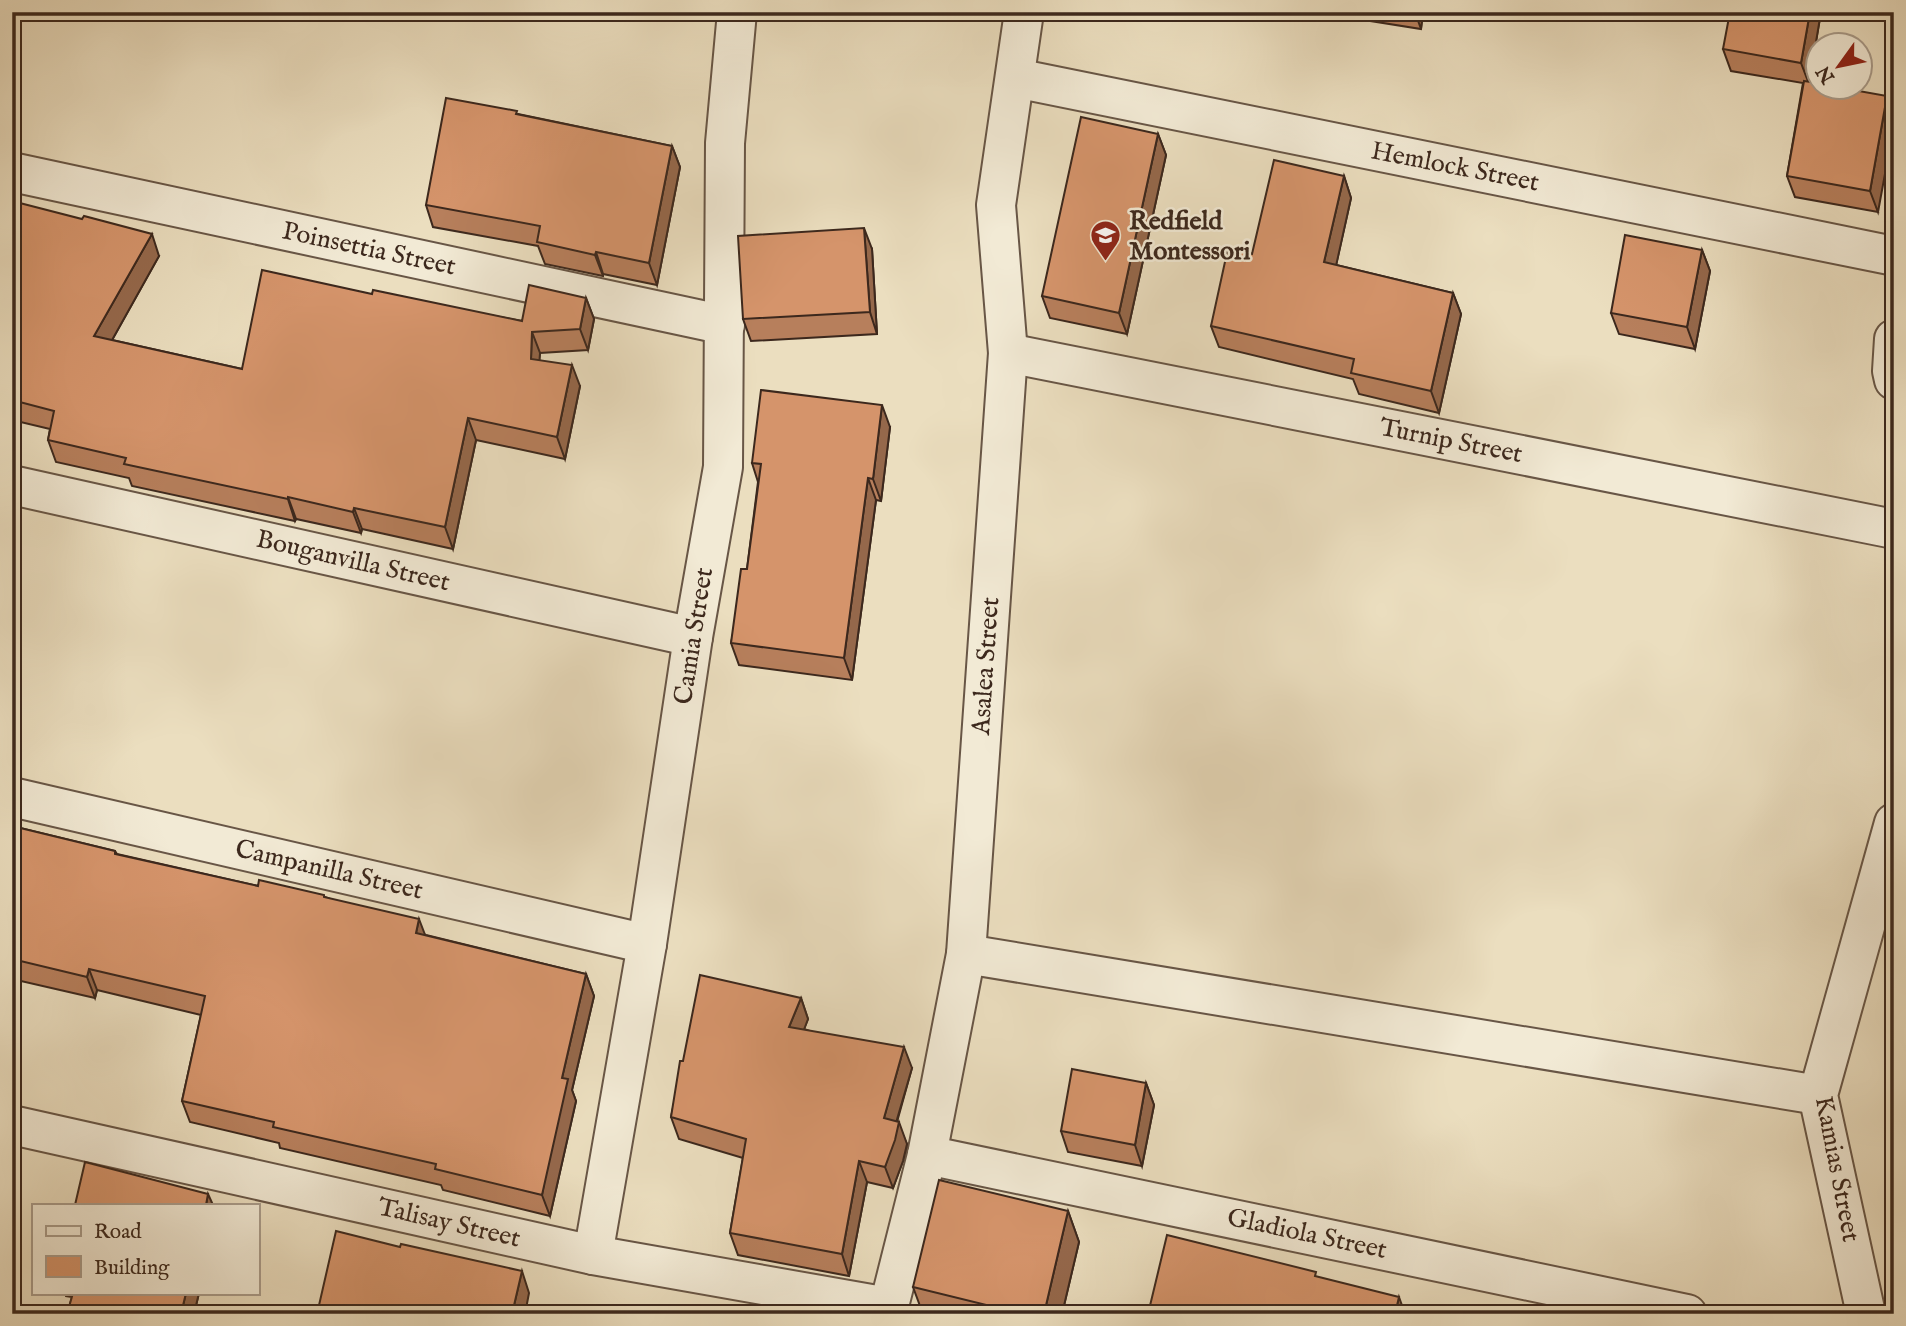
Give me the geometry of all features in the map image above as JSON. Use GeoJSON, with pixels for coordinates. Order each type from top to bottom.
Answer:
{"type":"FeatureCollection","features":[{"type":"Feature","properties":{"kind":"street","name":"Camia Street"},"geometry":{"type":"LineString","coordinates":[[593,1255],[647,944],[693,637],[723,467],[725,143],[737,12]]}},
{"type":"Feature","properties":{"kind":"street","name":"Asalea Street"},"geometry":{"type":"LineString","coordinates":[[887,1310],[927,1154],[965,954],[1008,352],[996,205],[1024,12]]}},
{"type":"Feature","properties":{"kind":"street","name":"Hemlock Street"},"geometry":{"type":"LineString","coordinates":[[1016,78],[1894,256]]}},
{"type":"Feature","properties":{"kind":"street","name":"Poinsettia Street"},"geometry":{"type":"LineString","coordinates":[[12,172],[725,325]]}},
{"type":"Feature","properties":{"kind":"street"},"geometry":{"type":"LineString","coordinates":[[1894,338],[1894,380]]}},
{"type":"Feature","properties":{"kind":"street","name":"Turnip Street"},"geometry":{"type":"LineString","coordinates":[[1008,352],[1894,529]]}},
{"type":"Feature","properties":{"kind":"street","name":"Bouganvilla Street"},"geometry":{"type":"LineString","coordinates":[[12,485],[693,637]]}},
{"type":"Feature","properties":{"kind":"street","name":"Campanilla Street"},"geometry":{"type":"LineString","coordinates":[[12,797],[647,944]]}},
{"type":"Feature","properties":{"kind":"street","name":"Kamias Street"},"geometry":{"type":"LineString","coordinates":[[1866,1314],[1818,1095],[1894,823]]}},
{"type":"Feature","properties":{"kind":"street"},"geometry":{"type":"LineString","coordinates":[[965,954],[1818,1095]]}},
{"type":"Feature","properties":{"kind":"street","name":"Talisay Street"},"geometry":{"type":"LineString","coordinates":[[12,1125],[593,1255],[887,1310]]}},
{"type":"Feature","properties":{"kind":"street","name":"Gladiola Street"},"geometry":{"type":"LineString","coordinates":[[927,1154],[1687,1314]]}},
{"type":"Feature","properties":{"kind":"building"},"geometry":{"type":"Polygon","coordinates":[[[1730,12],[1810,12],[1806,32],[1804,32],[1801,63],[1723,49],[1730,12]]]}},
{"type":"Feature","properties":{"kind":"building"},"geometry":{"type":"Polygon","coordinates":[[[1804,81],[1804,102],[1874,102],[1874,94],[1887,96],[1870,191],[1787,176],[1804,81]]]}},
{"type":"Feature","properties":{"kind":"building"},"geometry":{"type":"Polygon","coordinates":[[[446,98],[672,146],[649,263],[537,242],[540,226],[426,205],[446,98]]]}},
{"type":"Feature","properties":{"kind":"building"},"geometry":{"type":"Polygon","coordinates":[[[1081,117],[1158,134],[1119,313],[1042,296],[1081,117]]]}},
{"type":"Feature","properties":{"kind":"building"},"geometry":{"type":"Polygon","coordinates":[[[1274,160],[1344,176],[1324,262],[1453,293],[1431,391],[1351,373],[1354,359],[1211,326],[1228,248],[1252,254],[1274,160]]]}},
{"type":"Feature","properties":{"kind":"building"},"geometry":{"type":"Polygon","coordinates":[[[12,201],[152,234],[94,336],[242,369],[262,270],[372,294],[373,290],[522,321],[529,285],[586,298],[580,329],[532,332],[531,359],[572,365],[557,437],[468,418],[445,527],[354,508],[353,512],[124,464],[126,458],[48,440],[54,411],[12,400],[12,201]]]}},
{"type":"Feature","properties":{"kind":"building"},"geometry":{"type":"Polygon","coordinates":[[[864,228],[870,312],[743,319],[738,236],[864,228]]]}},
{"type":"Feature","properties":{"kind":"building"},"geometry":{"type":"Polygon","coordinates":[[[1625,235],[1702,250],[1687,327],[1611,313],[1625,235]]]}},
{"type":"Feature","properties":{"kind":"building"},"geometry":{"type":"Polygon","coordinates":[[[761,390],[882,405],[873,479],[868,478],[844,658],[731,643],[741,569],[747,569],[761,464],[752,463],[761,390]]]}},
{"type":"Feature","properties":{"kind":"building"},"geometry":{"type":"Polygon","coordinates":[[[12,826],[115,851],[115,854],[258,886],[259,880],[419,919],[416,933],[586,974],[562,1078],[568,1079],[542,1195],[435,1169],[436,1164],[273,1127],[274,1122],[182,1101],[205,996],[89,969],[87,977],[12,959],[12,826]]]}},
{"type":"Feature","properties":{"kind":"building"},"geometry":{"type":"Polygon","coordinates":[[[700,975],[801,998],[789,1027],[904,1047],[884,1118],[899,1122],[895,1140],[885,1167],[859,1161],[842,1254],[730,1233],[746,1139],[671,1117],[680,1061],[683,1061],[700,975]]]}},
{"type":"Feature","properties":{"kind":"building"},"geometry":{"type":"Polygon","coordinates":[[[1072,1069],[1146,1083],[1135,1145],[1061,1131],[1072,1069]]]}},
{"type":"Feature","properties":{"kind":"building"},"geometry":{"type":"Polygon","coordinates":[[[85,1162],[208,1194],[206,1204],[75,1204],[85,1162]]]}},
{"type":"Feature","properties":{"kind":"building"},"geometry":{"type":"Polygon","coordinates":[[[939,1180],[1068,1211],[1044,1314],[1023,1314],[913,1287],[939,1180]]]}},
{"type":"Feature","properties":{"kind":"building"},"geometry":{"type":"Polygon","coordinates":[[[336,1231],[400,1247],[401,1244],[522,1271],[512,1314],[317,1314],[336,1231]]]}},
{"type":"Feature","properties":{"kind":"building"},"geometry":{"type":"Polygon","coordinates":[[[1167,1235],[1316,1272],[1315,1276],[1399,1297],[1395,1314],[1148,1314],[1167,1235]]]}},
{"type":"Feature","properties":{"kind":"building"},"geometry":{"type":"Polygon","coordinates":[[[73,1294],[186,1294],[181,1314],[67,1314],[73,1294]]]}},
{"type":"Feature","properties":{"kind":"place","name":"Redfield Montessori"},"geometry":{"type":"Point","coordinates":[1106,263]}}]}
